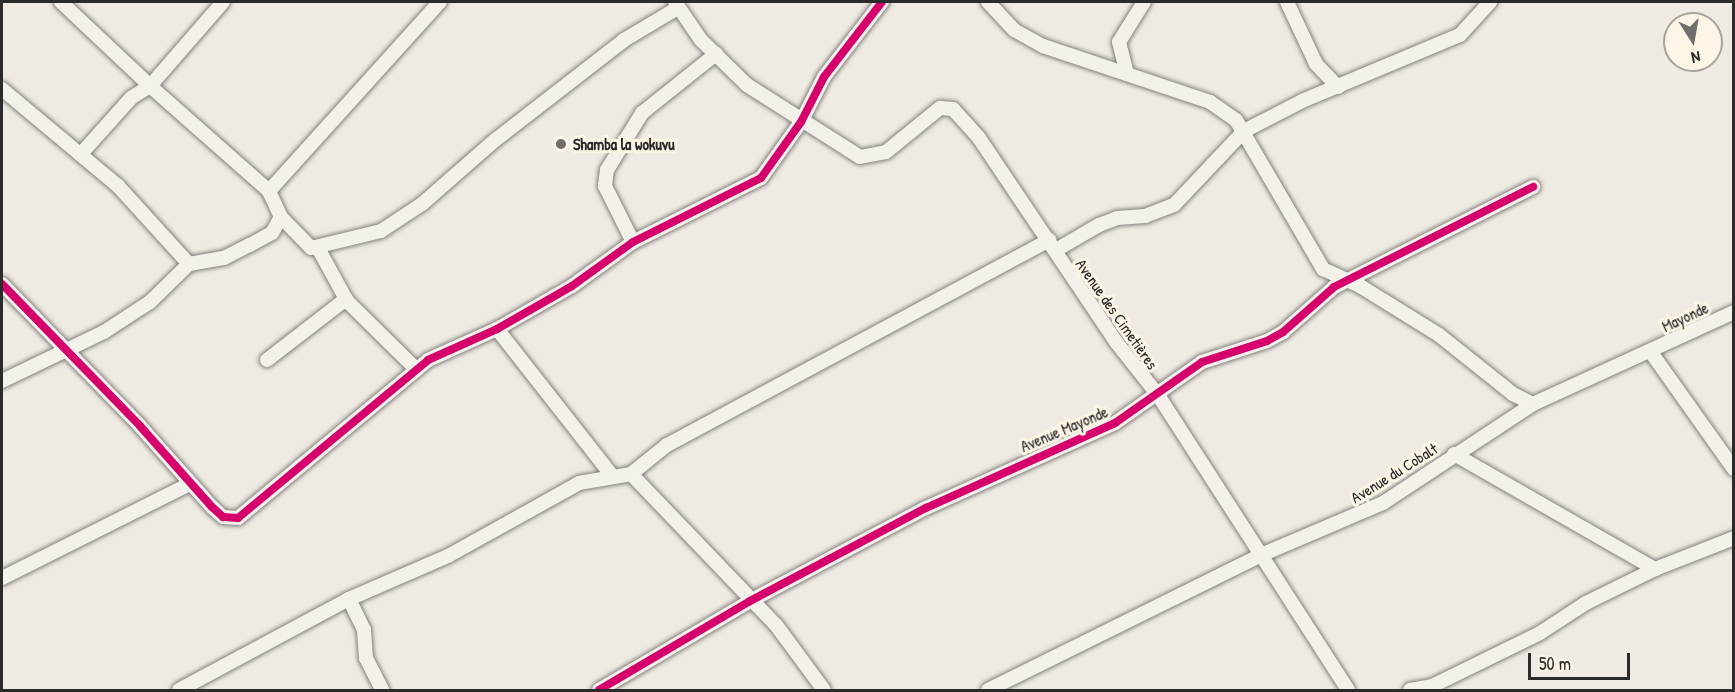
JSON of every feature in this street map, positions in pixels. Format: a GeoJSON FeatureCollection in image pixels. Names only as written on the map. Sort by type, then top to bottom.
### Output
{"type":"FeatureCollection","features":[{"type":"Feature","properties":{"kind":"street"},"geometry":{"type":"LineString","coordinates":[[61,2],[150,86],[269,191],[281,216],[307,247],[318,248],[372,234],[401,219],[581,72],[677,5]]}},
{"type":"Feature","properties":{"kind":"street"},"geometry":{"type":"LineString","coordinates":[[80,155],[131,98],[150,86],[223,2]]}},
{"type":"Feature","properties":{"kind":"street"},"geometry":{"type":"LineString","coordinates":[[269,191],[440,2]]}},
{"type":"Feature","properties":{"kind":"street"},"geometry":{"type":"LineString","coordinates":[[2,284],[63,350],[140,426],[223,517],[238,518],[440,352],[497,329],[572,286],[633,242],[754,183],[801,122],[824,77],[882,2]]}},
{"type":"Feature","properties":{"kind":"street"},"geometry":{"type":"LineString","coordinates":[[988,2],[1014,30],[1029,39],[1210,102],[1236,120],[1323,269],[1347,280],[1439,335],[1513,394],[1533,404]]}},
{"type":"Feature","properties":{"kind":"street"},"geometry":{"type":"LineString","coordinates":[[1127,74],[1119,42],[1144,2]]}},
{"type":"Feature","properties":{"kind":"street"},"geometry":{"type":"LineString","coordinates":[[1287,2],[1316,64],[1338,87]]}},
{"type":"Feature","properties":{"kind":"street"},"geometry":{"type":"LineString","coordinates":[[178,690],[349,599],[448,556],[579,483],[631,474],[667,445],[1053,245],[1117,218],[1145,216],[1174,205],[1209,164],[1244,131],[1338,87],[1460,35],[1490,2]]}},
{"type":"Feature","properties":{"kind":"street","name":"Avenue des Cimetières"},"geometry":{"type":"LineString","coordinates":[[677,5],[716,54],[747,85],[801,122],[860,157],[886,152],[940,108],[950,108],[979,138],[1116,342],[1158,395],[1348,690]]}},
{"type":"Feature","properties":{"kind":"street"},"geometry":{"type":"LineString","coordinates":[[633,242],[605,186],[606,170],[642,113],[716,54]]}},
{"type":"Feature","properties":{"kind":"street"},"geometry":{"type":"LineString","coordinates":[[2,89],[118,186],[189,264]]}},
{"type":"Feature","properties":{"kind":"street","name":"Avenue Mayonde"},"geometry":{"type":"LineString","coordinates":[[599,690],[750,600],[946,498],[1024,461],[1094,434],[1158,395],[1202,362],[1254,346],[1283,332],[1316,301],[1347,280],[1533,187]]}},
{"type":"Feature","properties":{"kind":"street"},"geometry":{"type":"LineString","coordinates":[[2,381],[104,332],[150,302],[189,264],[224,258],[272,233],[281,216]]}},
{"type":"Feature","properties":{"kind":"street"},"geometry":{"type":"LineString","coordinates":[[318,248],[346,298],[417,370]]}},
{"type":"Feature","properties":{"kind":"street"},"geometry":{"type":"LineString","coordinates":[[267,360],[346,298]]}},
{"type":"Feature","properties":{"kind":"street","name":"Mayonde"},"geometry":{"type":"LineString","coordinates":[[1650,351],[1734,312]]}},
{"type":"Feature","properties":{"kind":"street"},"geometry":{"type":"LineString","coordinates":[[497,329],[613,477]]}},
{"type":"Feature","properties":{"kind":"street"},"geometry":{"type":"LineString","coordinates":[[1650,351],[1734,469]]}},
{"type":"Feature","properties":{"kind":"street","name":"Avenue du Cobalt"},"geometry":{"type":"LineString","coordinates":[[988,690],[1260,555],[1383,503],[1533,404],[1650,351]]}},
{"type":"Feature","properties":{"kind":"street"},"geometry":{"type":"LineString","coordinates":[[1454,454],[1655,568]]}},
{"type":"Feature","properties":{"kind":"street"},"geometry":{"type":"LineString","coordinates":[[631,474],[681,522],[750,600],[776,625],[824,690]]}},
{"type":"Feature","properties":{"kind":"street"},"geometry":{"type":"LineString","coordinates":[[2,578],[190,483]]}},
{"type":"Feature","properties":{"kind":"street"},"geometry":{"type":"LineString","coordinates":[[1415,690],[1540,633],[1586,603],[1655,568],[1734,538]]}},
{"type":"Feature","properties":{"kind":"street"},"geometry":{"type":"LineString","coordinates":[[349,599],[364,630],[366,658],[382,690]]}},
{"type":"Feature","properties":{"kind":"cycle path"},"geometry":{"type":"LineString","coordinates":[[2,284],[140,426],[212,507],[223,517],[238,518],[428,360],[497,329],[572,286],[633,242],[761,178],[801,122],[824,77],[882,2]]}},
{"type":"Feature","properties":{"kind":"cycle path"},"geometry":{"type":"LineString","coordinates":[[599,690],[750,601],[926,508],[1115,423],[1202,362],[1267,341],[1283,332],[1334,287],[1533,187]]}},
{"type":"Feature","properties":{"kind":"place","name":"Shamba la wokuvu"},"geometry":{"type":"Point","coordinates":[561,144]}}]}
